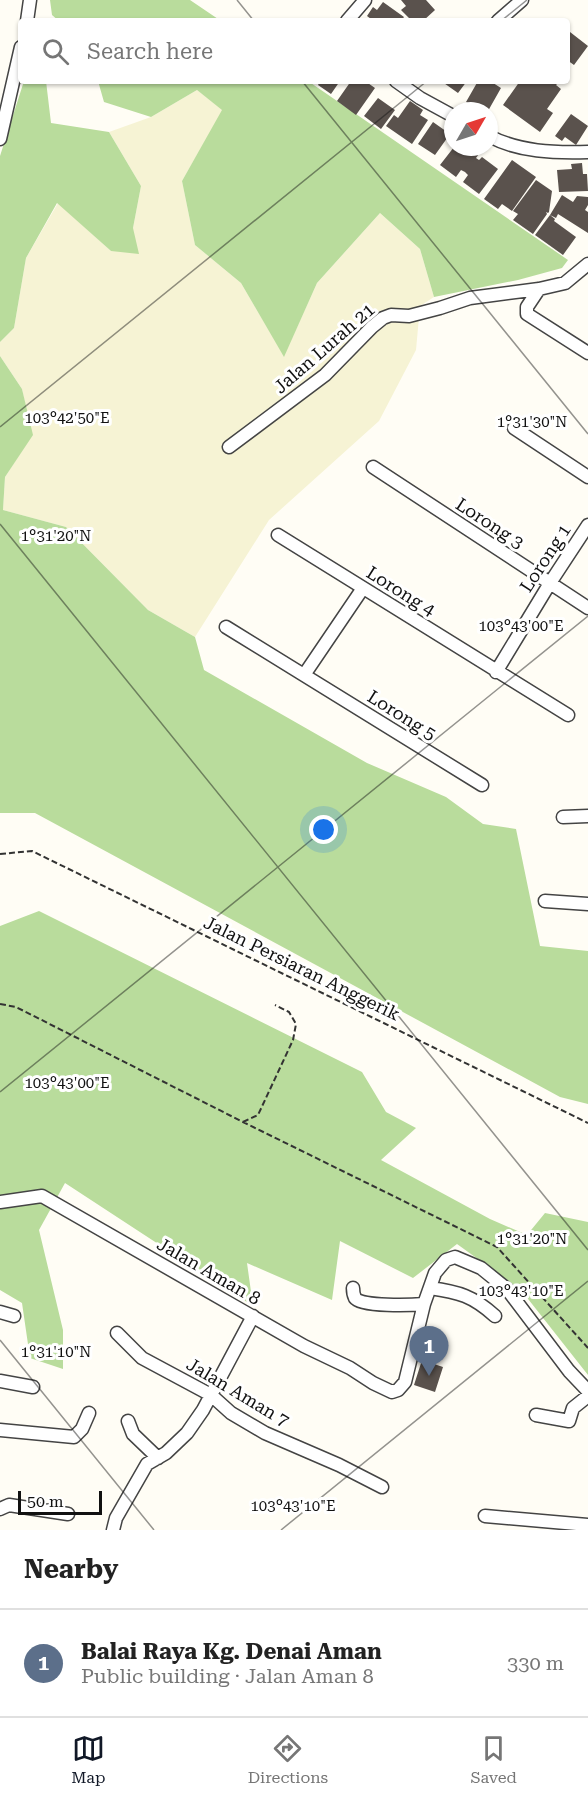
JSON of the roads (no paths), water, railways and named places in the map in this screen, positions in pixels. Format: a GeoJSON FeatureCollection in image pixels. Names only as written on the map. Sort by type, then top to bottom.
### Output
{"type":"FeatureCollection","features":[{"type":"Feature","properties":{"kind":"street"},"geometry":{"type":"LineString","coordinates":[[27,18],[30,0]]}},
{"type":"Feature","properties":{"kind":"street"},"geometry":{"type":"LineString","coordinates":[[350,18],[365,0]]}},
{"type":"Feature","properties":{"kind":"street"},"geometry":{"type":"LineString","coordinates":[[501,18],[522,0]]}},
{"type":"Feature","properties":{"kind":"street"},"geometry":{"type":"LineString","coordinates":[[0,139],[18,59]]}},
{"type":"Feature","properties":{"kind":"street"},"geometry":{"type":"LineString","coordinates":[[400,84],[444,111]]}},
{"type":"Feature","properties":{"kind":"street"},"geometry":{"type":"LineString","coordinates":[[498,141],[542,152],[588,152]]}},
{"type":"Feature","properties":{"kind":"street","name":"Jalan Lurah 21"},"geometry":{"type":"LineString","coordinates":[[229,447],[325,375],[383,318],[391,315],[409,316],[470,298],[565,284],[588,264]]}},
{"type":"Feature","properties":{"kind":"street"},"geometry":{"type":"LineString","coordinates":[[539,289],[526,312],[531,318],[588,353]]}},
{"type":"Feature","properties":{"kind":"street"},"geometry":{"type":"LineString","coordinates":[[514,428],[588,477]]}},
{"type":"Feature","properties":{"kind":"street","name":"Lorong 3"},"geometry":{"type":"LineString","coordinates":[[373,468],[588,608]]}},
{"type":"Feature","properties":{"kind":"street","name":"Lorong 1"},"geometry":{"type":"LineString","coordinates":[[496,672],[588,525]]}},
{"type":"Feature","properties":{"kind":"street","name":"Lorong 4"},"geometry":{"type":"LineString","coordinates":[[278,535],[568,715]]}},
{"type":"Feature","properties":{"kind":"street"},"geometry":{"type":"LineString","coordinates":[[304,675],[363,588]]}},
{"type":"Feature","properties":{"kind":"street","name":"Lorong 5"},"geometry":{"type":"LineString","coordinates":[[226,627],[482,785]]}},
{"type":"Feature","properties":{"kind":"street"},"geometry":{"type":"LineString","coordinates":[[563,817],[588,816]]}},
{"type":"Feature","properties":{"kind":"street"},"geometry":{"type":"LineString","coordinates":[[545,901],[588,904]]}},
{"type":"Feature","properties":{"kind":"street","name":"Jalan Aman 8"},"geometry":{"type":"LineString","coordinates":[[0,1202],[42,1196],[304,1346],[350,1368],[392,1392],[405,1383],[424,1304]]}},
{"type":"Feature","properties":{"kind":"street"},"geometry":{"type":"LineString","coordinates":[[353,1288],[354,1296],[359,1301],[399,1305],[424,1304],[435,1273],[441,1264],[451,1258],[461,1258],[481,1268],[507,1289],[569,1371],[588,1391]]}},
{"type":"Feature","properties":{"kind":"street"},"geometry":{"type":"LineString","coordinates":[[430,1288],[458,1292],[480,1303],[495,1316]]}},
{"type":"Feature","properties":{"kind":"street"},"geometry":{"type":"LineString","coordinates":[[0,1312],[14,1316]]}},
{"type":"Feature","properties":{"kind":"street"},"geometry":{"type":"LineString","coordinates":[[113,1530],[116,1518],[147,1464],[166,1454],[187,1433],[211,1395],[253,1316]]}},
{"type":"Feature","properties":{"kind":"street","name":"Jalan Aman 7"},"geometry":{"type":"LineString","coordinates":[[117,1332],[142,1358],[211,1395],[231,1413],[265,1432],[382,1487]]}},
{"type":"Feature","properties":{"kind":"street"},"geometry":{"type":"LineString","coordinates":[[0,1381],[33,1387]]}},
{"type":"Feature","properties":{"kind":"street"},"geometry":{"type":"LineString","coordinates":[[536,1415],[568,1421],[573,1408],[588,1396]]}},
{"type":"Feature","properties":{"kind":"street"},"geometry":{"type":"LineString","coordinates":[[0,1430],[74,1437],[82,1429],[89,1413]]}},
{"type":"Feature","properties":{"kind":"street"},"geometry":{"type":"LineString","coordinates":[[128,1421],[133,1434],[158,1458]]}},
{"type":"Feature","properties":{"kind":"street"},"geometry":{"type":"LineString","coordinates":[[0,1509],[9,1505],[68,1514]]}},
{"type":"Feature","properties":{"kind":"street"},"geometry":{"type":"LineString","coordinates":[[485,1516],[588,1525]]}},
{"type":"Feature","properties":{"kind":"place","name":"Balai Raya Kg. Denai Aman"},"geometry":{"type":"Point","coordinates":[429,1376]}}]}
